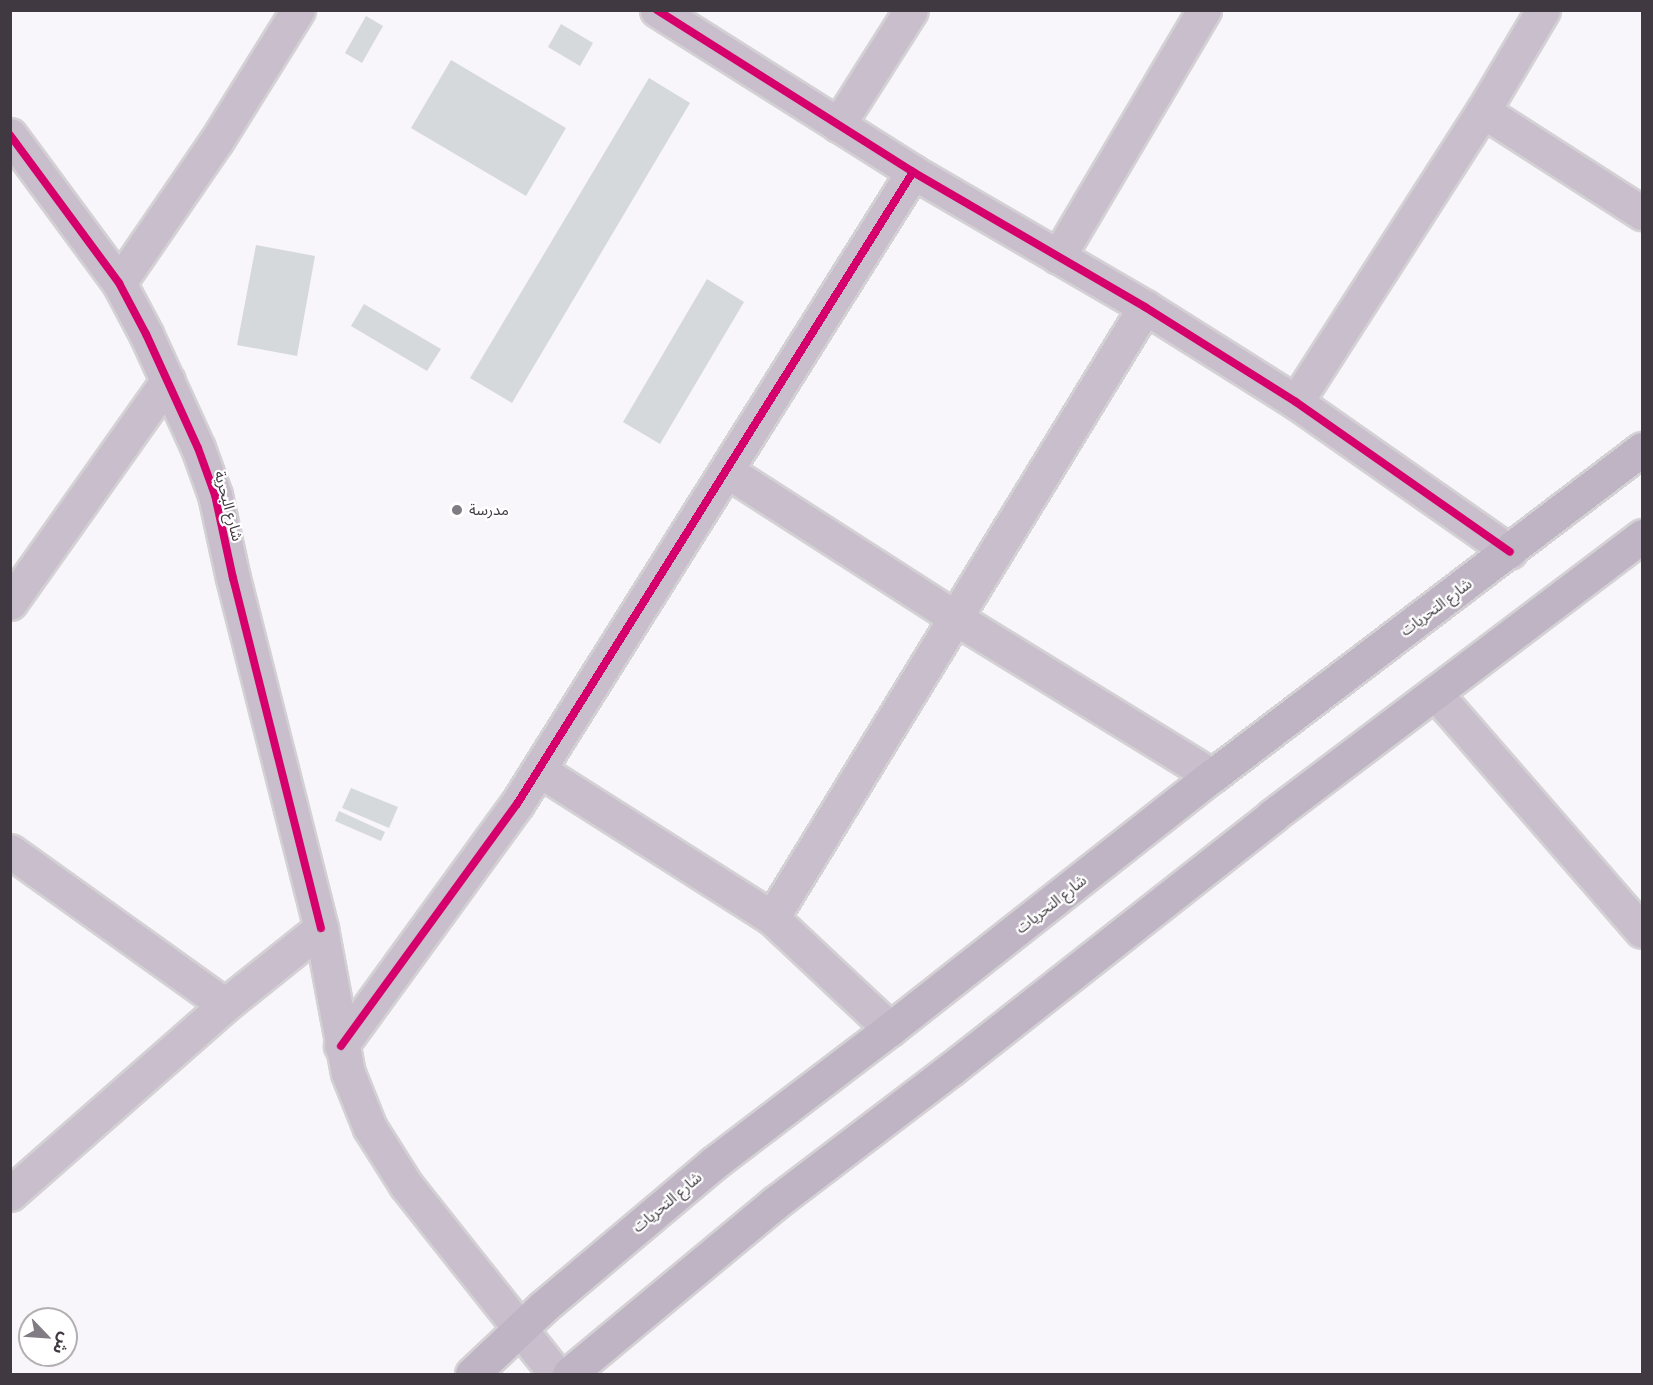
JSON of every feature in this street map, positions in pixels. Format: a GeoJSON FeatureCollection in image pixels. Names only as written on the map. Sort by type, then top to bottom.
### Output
{"type":"FeatureCollection","features":[{"type":"Feature","properties":{"kind":"main road","name":"شارع التحريات"},"geometry":{"type":"LineString","coordinates":[[472,1374],[520,1328],[714,1163],[890,1029],[1212,776],[1510,552],[1642,449]]}},
{"type":"Feature","properties":{"kind":"main road"},"geometry":{"type":"LineString","coordinates":[[569,1374],[775,1203],[951,1069],[1272,816],[1642,536]]}},
{"type":"Feature","properties":{"kind":"street"},"geometry":{"type":"LineString","coordinates":[[119,283],[217,140],[298,10]]}},
{"type":"Feature","properties":{"kind":"street"},"geometry":{"type":"LineString","coordinates":[[657,10],[913,172],[1145,307],[1296,402],[1510,552]]}},
{"type":"Feature","properties":{"kind":"street"},"geometry":{"type":"LineString","coordinates":[[838,125],[910,10]]}},
{"type":"Feature","properties":{"kind":"street"},"geometry":{"type":"LineString","coordinates":[[1058,256],[1204,10]]}},
{"type":"Feature","properties":{"kind":"street"},"geometry":{"type":"LineString","coordinates":[[1296,402],[1483,111],[1543,10]]}},
{"type":"Feature","properties":{"kind":"street"},"geometry":{"type":"LineString","coordinates":[[1483,111],[1642,213]]}},
{"type":"Feature","properties":{"kind":"street","name":"شارع البحرية"},"geometry":{"type":"LineString","coordinates":[[10,135],[119,283],[168,380],[215,495],[233,578],[321,928],[341,1046],[357,1101],[382,1149],[406,1185],[556,1374]]}},
{"type":"Feature","properties":{"kind":"street"},"geometry":{"type":"LineString","coordinates":[[341,1046],[496,834],[539,770],[913,172]]}},
{"type":"Feature","properties":{"kind":"street"},"geometry":{"type":"LineString","coordinates":[[772,918],[1145,307]]}},
{"type":"Feature","properties":{"kind":"street"},"geometry":{"type":"LineString","coordinates":[[10,603],[168,380]]}},
{"type":"Feature","properties":{"kind":"street"},"geometry":{"type":"LineString","coordinates":[[727,471],[954,617],[1212,776]]}},
{"type":"Feature","properties":{"kind":"street"},"geometry":{"type":"LineString","coordinates":[[1435,693],[1642,931]]}},
{"type":"Feature","properties":{"kind":"street"},"geometry":{"type":"LineString","coordinates":[[539,770],[772,918],[890,1029]]}},
{"type":"Feature","properties":{"kind":"street"},"geometry":{"type":"LineString","coordinates":[[10,851],[225,1005]]}},
{"type":"Feature","properties":{"kind":"street"},"geometry":{"type":"LineString","coordinates":[[10,1194],[225,1005],[321,928]]}},
{"type":"Feature","properties":{"kind":"building"},"geometry":{"type":"Polygon","coordinates":[[[366,16],[383,26],[362,63],[345,53],[366,16]]]}},
{"type":"Feature","properties":{"kind":"building"},"geometry":{"type":"Polygon","coordinates":[[[561,24],[593,43],[580,66],[548,47],[561,24]]]}},
{"type":"Feature","properties":{"kind":"building"},"geometry":{"type":"Polygon","coordinates":[[[451,60],[566,128],[526,196],[411,128],[451,60]]]}},
{"type":"Feature","properties":{"kind":"building"},"geometry":{"type":"Polygon","coordinates":[[[649,78],[690,103],[512,403],[470,378],[649,78]]]}},
{"type":"Feature","properties":{"kind":"building"},"geometry":{"type":"Polygon","coordinates":[[[256,245],[315,256],[297,356],[237,345],[256,245]]]}},
{"type":"Feature","properties":{"kind":"building"},"geometry":{"type":"Polygon","coordinates":[[[707,279],[744,302],[660,444],[623,422],[707,279]]]}},
{"type":"Feature","properties":{"kind":"building"},"geometry":{"type":"Polygon","coordinates":[[[364,304],[441,349],[427,371],[351,326],[364,304]]]}},
{"type":"Feature","properties":{"kind":"building"},"geometry":{"type":"Polygon","coordinates":[[[351,788],[398,807],[389,828],[342,808],[351,788]]]}},
{"type":"Feature","properties":{"kind":"building"},"geometry":{"type":"Polygon","coordinates":[[[339,811],[385,832],[381,841],[335,821],[339,811]]]}},
{"type":"Feature","properties":{"kind":"cycle path"},"geometry":{"type":"LineString","coordinates":[[657,10],[913,172],[1145,307],[1296,402],[1510,552]]}},
{"type":"Feature","properties":{"kind":"cycle path"},"geometry":{"type":"LineString","coordinates":[[10,135],[119,283],[146,334],[198,448],[215,495],[233,578],[321,928]]}},
{"type":"Feature","properties":{"kind":"cycle path"},"geometry":{"type":"LineString","coordinates":[[341,1046],[517,804],[913,172]]}},
{"type":"Feature","properties":{"kind":"place","name":"مدرسة"},"geometry":{"type":"Point","coordinates":[457,510]}}]}
